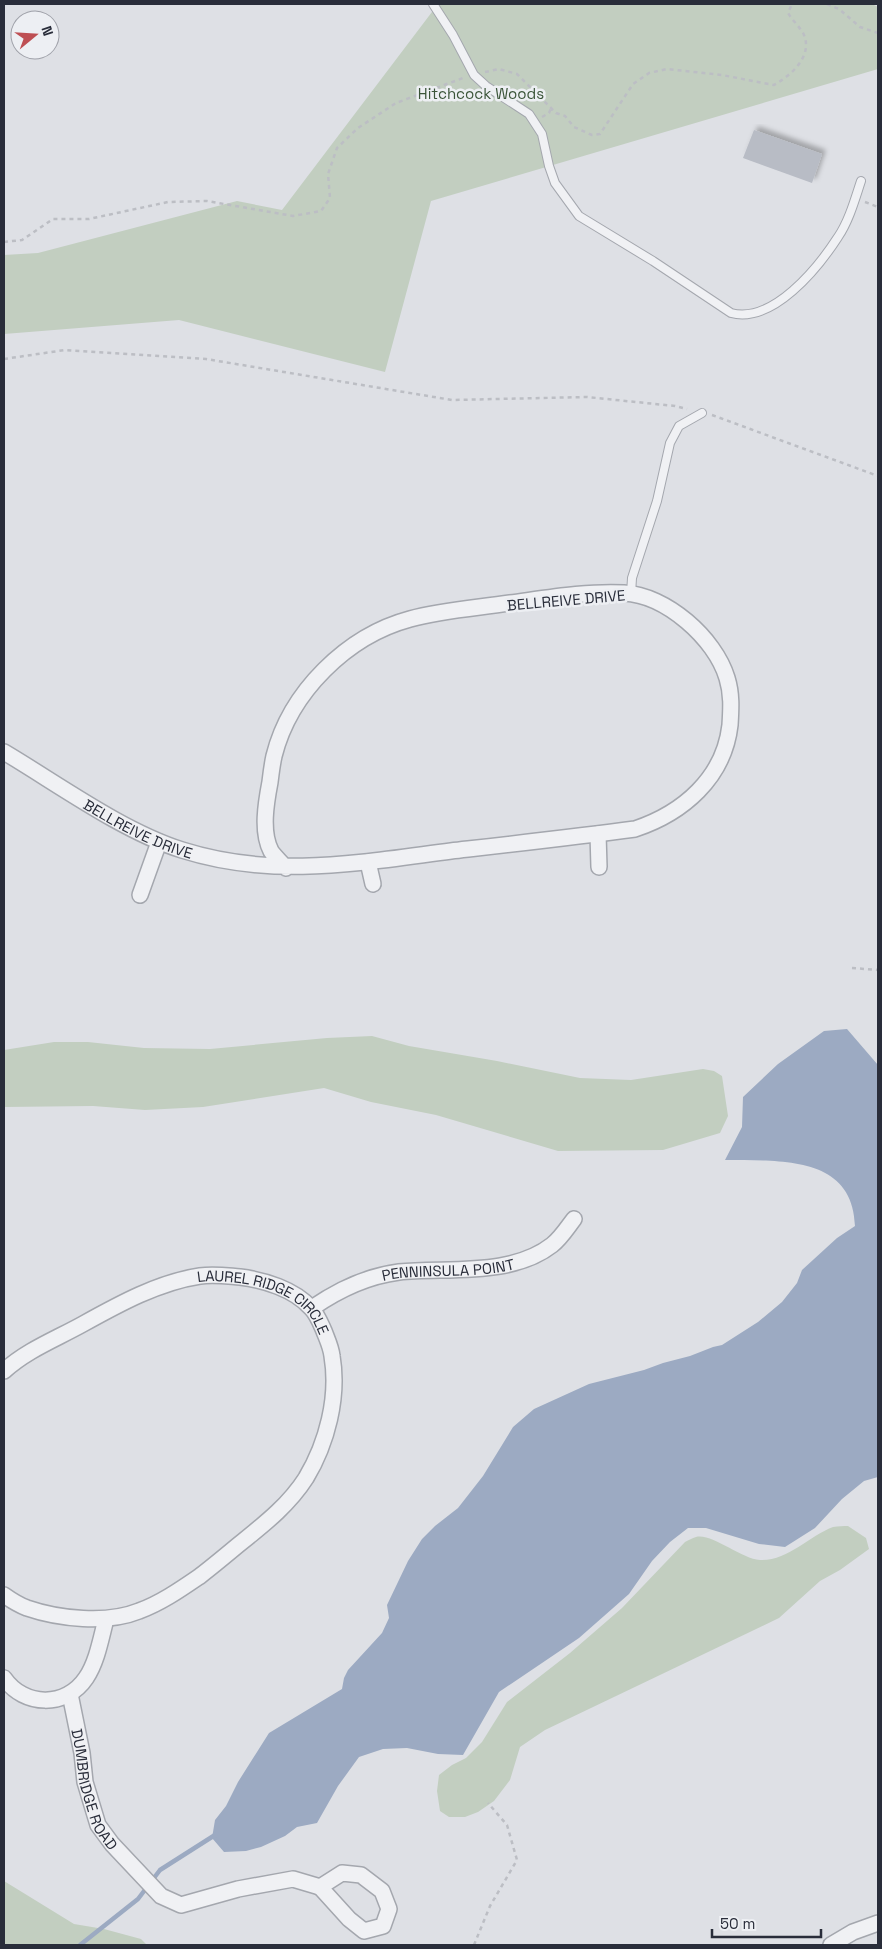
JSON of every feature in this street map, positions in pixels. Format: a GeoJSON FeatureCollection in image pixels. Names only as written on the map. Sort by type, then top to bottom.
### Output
{"type":"FeatureCollection","features":[{"type":"Feature","properties":{"kind":"street","name":"BELLREIVE DRIVE"},"geometry":{"type":"LineString","coordinates":[[4,752],[127,826],[159,842],[205,857],[258,866],[286,868],[314,867],[368,862],[635,829],[680,808],[705,785],[718,765],[728,738],[732,706],[731,692],[725,671],[716,652],[702,636],[668,607],[656,600],[631,594],[577,596],[429,614],[390,625],[372,634],[338,656],[310,687],[297,704],[287,722],[274,756],[266,804],[267,840],[272,853],[286,868]]}},
{"type":"Feature","properties":{"kind":"street"},"geometry":{"type":"LineString","coordinates":[[598,834],[599,866]]}},
{"type":"Feature","properties":{"kind":"street"},"geometry":{"type":"LineString","coordinates":[[140,895],[159,842]]}},
{"type":"Feature","properties":{"kind":"street"},"geometry":{"type":"LineString","coordinates":[[368,862],[372,884]]}},
{"type":"Feature","properties":{"kind":"street","name":"PENNINSULA POINT"},"geometry":{"type":"LineString","coordinates":[[312,1308],[348,1287],[380,1276],[400,1272],[484,1268],[531,1257],[553,1245],[574,1219]]}},
{"type":"Feature","properties":{"kind":"street","name":"LAUREL RIDGE CIRCLE"},"geometry":{"type":"LineString","coordinates":[[4,1371],[38,1348],[133,1298],[168,1283],[202,1276],[219,1275],[252,1278],[267,1282],[303,1300],[312,1308],[318,1318],[332,1355],[333,1393],[331,1412],[322,1446],[305,1479],[282,1508],[266,1523],[189,1583],[160,1602],[138,1612],[106,1619],[58,1616],[5,1600]]}},
{"type":"Feature","properties":{"kind":"street"},"geometry":{"type":"LineString","coordinates":[[4,1678],[14,1690],[33,1700],[53,1700],[70,1694],[81,1685],[91,1669],[106,1619]]}},
{"type":"Feature","properties":{"kind":"street","name":"DUMBRIDGE ROAD"},"geometry":{"type":"LineString","coordinates":[[70,1694],[82,1753],[85,1782],[98,1824],[112,1844],[161,1896],[181,1905],[238,1889],[293,1879],[320,1887]]}},
{"type":"Feature","properties":{"kind":"street"},"geometry":{"type":"LineString","coordinates":[[342,1873],[361,1875],[382,1891],[389,1909],[383,1926],[364,1931],[348,1919],[320,1887],[342,1873]]}},
{"type":"Feature","properties":{"kind":"street"},"geometry":{"type":"LineString","coordinates":[[831,1945],[853,1932],[878,1923]]}},
{"type":"Feature","properties":{"kind":"lane"},"geometry":{"type":"LineString","coordinates":[[433,4],[453,35],[474,75],[486,86],[529,114],[542,134],[555,183],[579,216],[646,256],[732,313],[741,315],[753,314],[773,306],[812,272],[839,236],[856,199],[861,181]]}},
{"type":"Feature","properties":{"kind":"lane"},"geometry":{"type":"LineString","coordinates":[[631,594],[632,578],[654,508],[670,443],[678,426],[702,412]]}},
{"type":"Feature","properties":{"kind":"path"},"geometry":{"type":"LineString","coordinates":[[4,242],[22,240],[53,219],[89,219],[168,202],[207,201],[293,216],[322,211],[330,198],[328,174],[337,148],[358,128],[396,103],[449,82],[499,69],[517,74],[556,113],[565,116],[574,127],[592,135],[600,134],[632,84],[649,72],[667,69],[722,75],[774,85],[787,78],[799,65],[805,49],[804,36],[788,13],[792,4]]}},
{"type":"Feature","properties":{"kind":"path"},"geometry":{"type":"LineString","coordinates":[[827,4],[839,9],[860,27],[878,33]]}},
{"type":"Feature","properties":{"kind":"path"},"geometry":{"type":"LineString","coordinates":[[4,359],[65,350],[206,359],[452,400],[587,397],[675,406],[702,412],[745,426],[878,476]]}},
{"type":"Feature","properties":{"kind":"path"},"geometry":{"type":"LineString","coordinates":[[852,968],[878,970]]}},
{"type":"Feature","properties":{"kind":"path"},"geometry":{"type":"LineString","coordinates":[[474,1945],[490,1906],[517,1860],[506,1825],[488,1803]]}},
{"type":"Feature","properties":{"kind":"green space","name":"Hitchcock Woods"},"geometry":{"type":"Polygon","coordinates":[[[438,4],[872,4],[878,7],[878,69],[431,201],[385,372],[179,320],[4,334],[4,255],[38,253],[237,201],[282,210],[438,4]]]}},
{"type":"Feature","properties":{"kind":"green space"},"geometry":{"type":"Polygon","coordinates":[[[372,1036],[409,1046],[580,1078],[631,1080],[703,1069],[714,1071],[722,1076],[728,1116],[720,1133],[663,1150],[558,1151],[436,1115],[371,1102],[324,1088],[203,1107],[145,1110],[93,1106],[4,1107],[4,1050],[54,1042],[88,1042],[144,1048],[210,1049],[327,1038],[372,1036]]]}},
{"type":"Feature","properties":{"kind":"green space"},"geometry":{"type":"Polygon","coordinates":[[[848,1526],[866,1538],[869,1549],[840,1570],[820,1581],[779,1618],[545,1730],[520,1747],[510,1780],[494,1801],[478,1812],[465,1817],[449,1817],[440,1811],[437,1791],[439,1775],[452,1765],[466,1758],[482,1742],[507,1702],[570,1653],[622,1608],[685,1542],[695,1537],[703,1537],[718,1542],[752,1559],[760,1560],[780,1557],[833,1527],[848,1526]]]}},
{"type":"Feature","properties":{"kind":"green space"},"geometry":{"type":"Polygon","coordinates":[[[4,1881],[74,1924],[104,1929],[141,1939],[147,1945],[4,1945],[4,1881]]]}},
{"type":"Feature","properties":{"kind":"water"},"geometry":{"type":"Polygon","coordinates":[[[847,1029],[878,1065],[878,1477],[864,1481],[842,1499],[815,1528],[785,1547],[759,1544],[706,1528],[688,1528],[670,1542],[652,1561],[629,1594],[579,1638],[499,1692],[463,1755],[438,1754],[407,1748],[383,1749],[359,1757],[338,1786],[317,1823],[297,1827],[285,1836],[261,1847],[246,1851],[224,1852],[212,1838],[215,1820],[226,1806],[238,1782],[269,1733],[342,1689],[348,1670],[382,1633],[389,1618],[387,1605],[408,1561],[422,1539],[458,1508],[483,1476],[513,1427],[534,1409],[589,1384],[644,1370],[722,1345],[758,1322],[782,1302],[797,1283],[802,1270],[837,1238],[855,1226],[851,1203],[841,1185],[827,1174],[809,1166],[788,1162],[725,1160],[742,1127],[743,1097],[778,1064],[824,1031],[847,1029]]]}},
{"type":"Feature","properties":{"kind":"building"},"geometry":{"type":"Polygon","coordinates":[[[754,130],[822,154],[812,183],[743,158],[754,130]]]}},
{"type":"Feature","properties":{"kind":"waterway"},"geometry":{"type":"LineString","coordinates":[[80,1945],[138,1899],[160,1870],[215,1835]]}}]}
